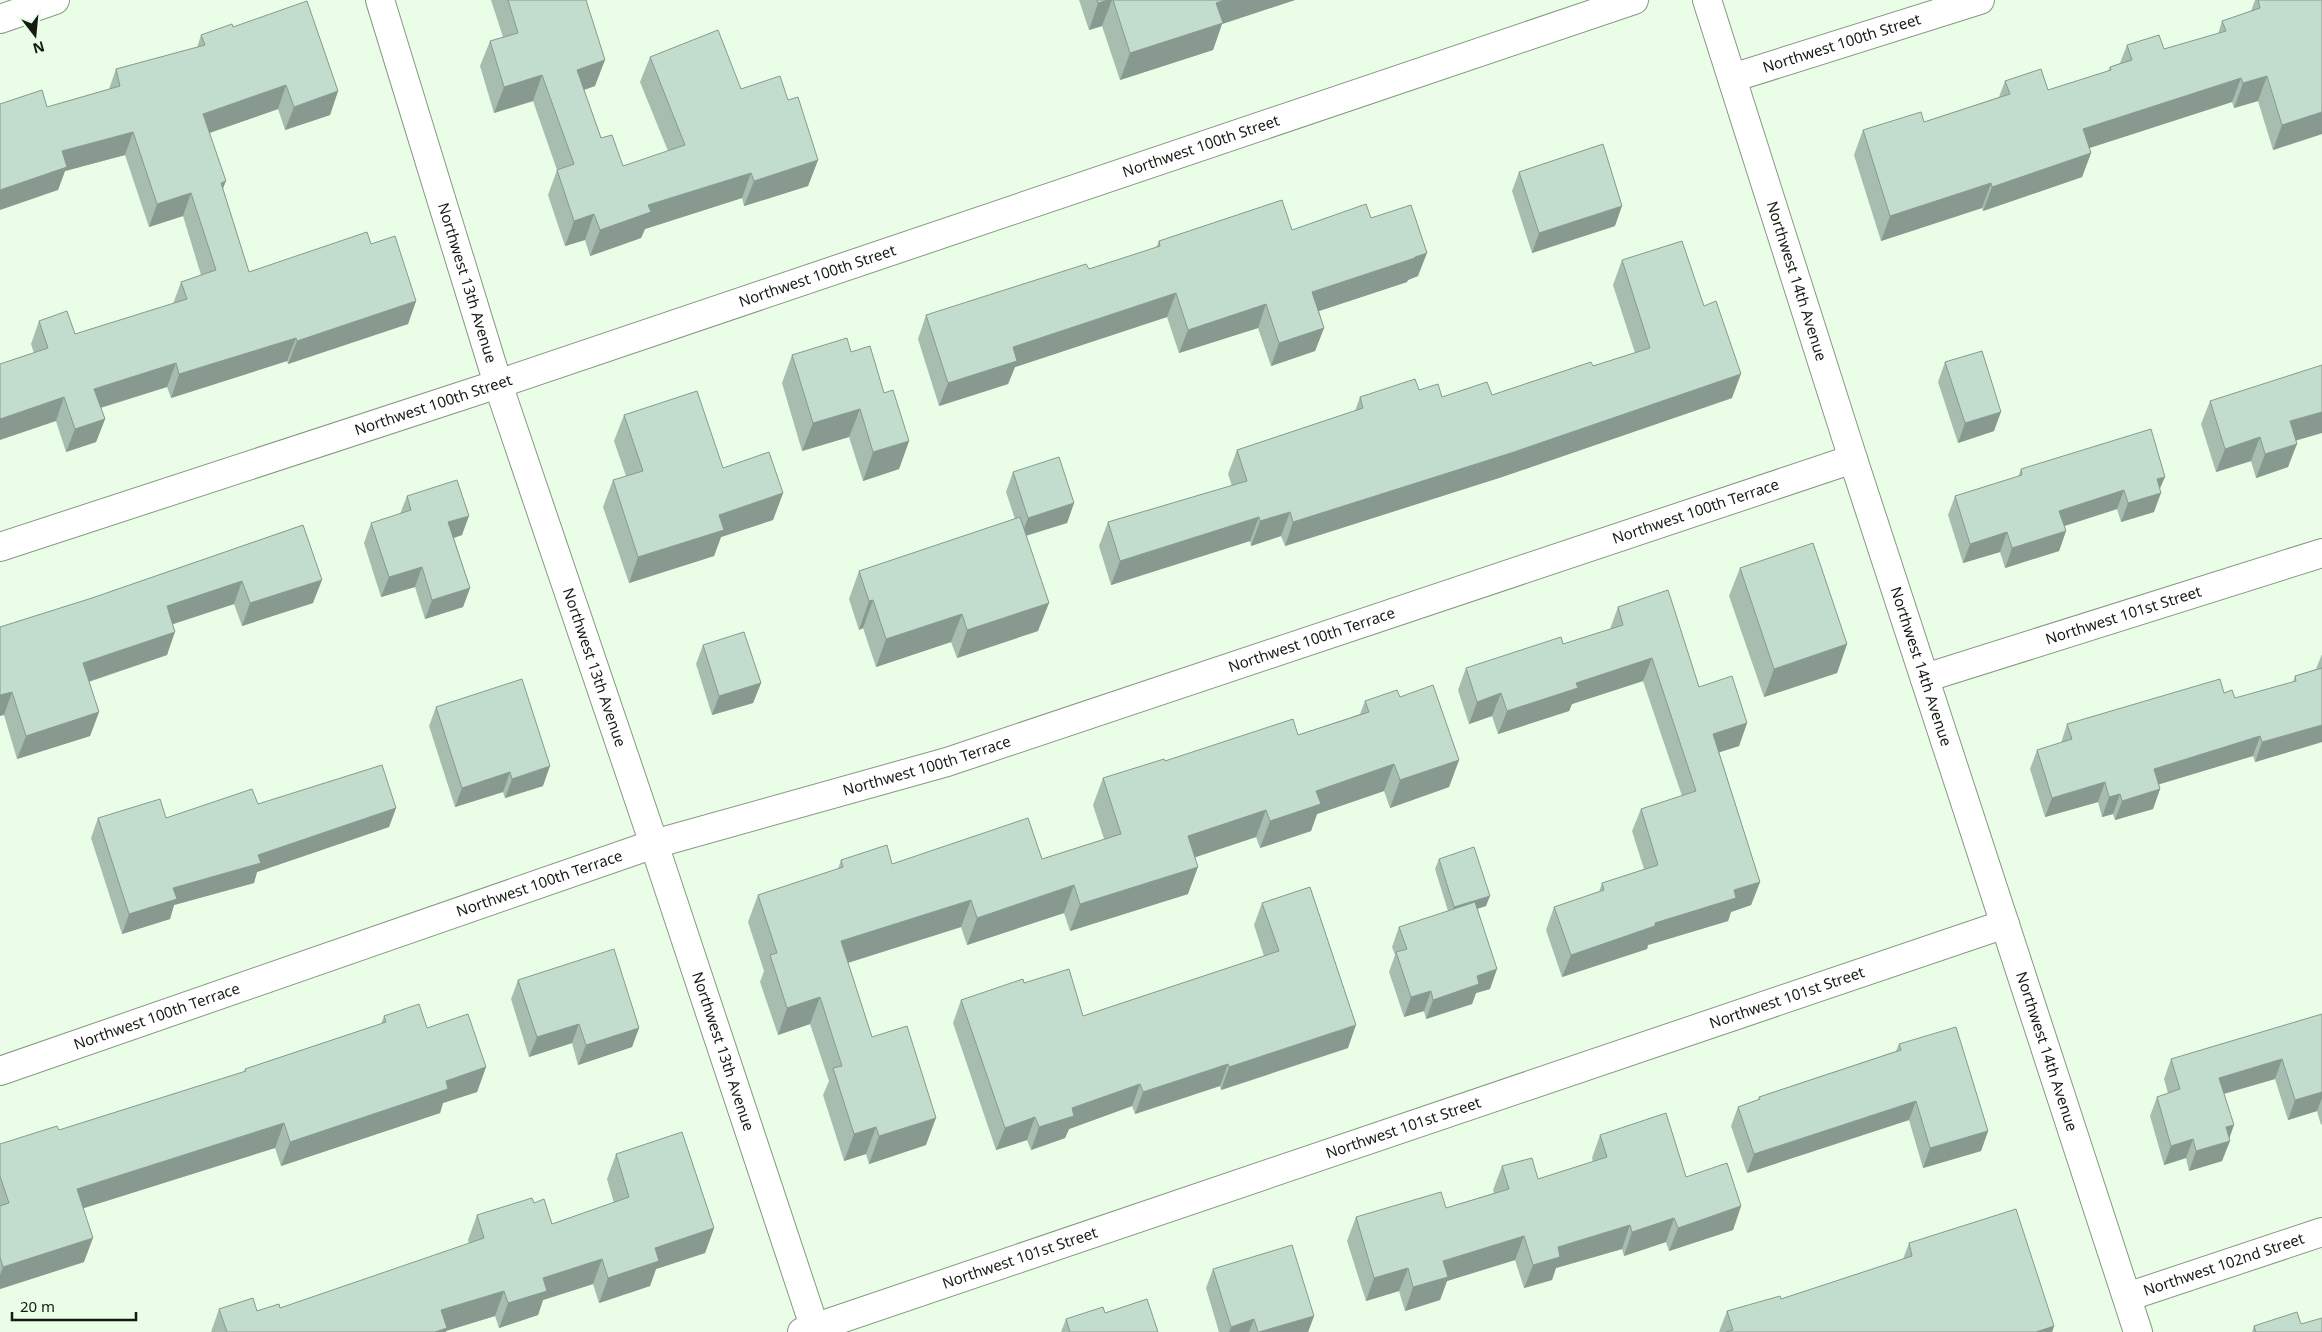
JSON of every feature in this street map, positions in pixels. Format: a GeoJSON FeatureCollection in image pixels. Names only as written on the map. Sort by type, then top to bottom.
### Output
{"type":"FeatureCollection","features":[{"type":"Feature","properties":{"kind":"street"},"geometry":{"type":"LineString","coordinates":[[0,18],[55,0]]}},
{"type":"Feature","properties":{"kind":"street","name":"Northwest 13th Avenue"},"geometry":{"type":"LineString","coordinates":[[380,0],[498,384],[654,844],[810,1331]]}},
{"type":"Feature","properties":{"kind":"street","name":"Northwest 100th Street"},"geometry":{"type":"LineString","coordinates":[[0,547],[498,384],[1634,0]]}},
{"type":"Feature","properties":{"kind":"street","name":"Northwest 14th Avenue"},"geometry":{"type":"LineString","coordinates":[[1707,0],[1853,459],[2138,1332]]}},
{"type":"Feature","properties":{"kind":"street","name":"Northwest 100th Street"},"geometry":{"type":"LineString","coordinates":[[1732,78],[1980,0]]}},
{"type":"Feature","properties":{"kind":"street","name":"Northwest 100th Terrace"},"geometry":{"type":"LineString","coordinates":[[0,1071],[654,844],[947,762],[1853,459]]}},
{"type":"Feature","properties":{"kind":"street","name":"Northwest 101st Street"},"geometry":{"type":"LineString","coordinates":[[1925,678],[2322,553]]}},
{"type":"Feature","properties":{"kind":"street","name":"Northwest 101st Street"},"geometry":{"type":"LineString","coordinates":[[810,1331],[2005,924]]}},
{"type":"Feature","properties":{"kind":"street","name":"Northwest 102nd Street"},"geometry":{"type":"LineString","coordinates":[[2127,1297],[2322,1232]]}},
{"type":"Feature","properties":{"kind":"building"},"geometry":{"type":"Polygon","coordinates":[[[508,0],[586,0],[605,60],[577,70],[601,138],[612,135],[623,166],[685,145],[650,57],[718,30],[741,89],[780,76],[788,100],[798,97],[818,160],[754,181],[751,173],[648,205],[651,212],[600,230],[594,214],[574,221],[557,170],[574,164],[542,75],[504,87],[490,41],[518,33],[508,0]]]}},
{"type":"Feature","properties":{"kind":"building"},"geometry":{"type":"Polygon","coordinates":[[[1097,0],[1108,0],[1098,3],[1097,0]]]}},
{"type":"Feature","properties":{"kind":"building"},"geometry":{"type":"Polygon","coordinates":[[[1113,0],[1224,0],[1216,3],[1223,23],[1130,53],[1113,0]]]}},
{"type":"Feature","properties":{"kind":"building"},"geometry":{"type":"Polygon","coordinates":[[[2258,0],[2322,0],[2322,112],[2282,125],[2267,76],[2243,83],[2241,78],[2083,129],[2091,153],[1992,187],[1991,183],[1890,216],[1863,130],[1921,112],[1924,122],[2010,94],[2005,81],[2041,69],[2048,90],[2111,70],[2110,67],[2132,60],[2127,45],[2159,35],[2164,49],[2226,31],[2222,21],[2260,8],[2258,0]]]}},
{"type":"Feature","properties":{"kind":"building"},"geometry":{"type":"Polygon","coordinates":[[[307,1],[338,91],[294,107],[286,85],[203,114],[226,181],[221,183],[249,272],[367,232],[371,244],[395,236],[416,301],[297,341],[296,338],[179,374],[176,363],[94,389],[105,419],[75,429],[64,397],[0,419],[0,364],[48,348],[39,321],[67,311],[75,334],[187,299],[181,282],[216,270],[191,193],[157,204],[133,132],[62,151],[67,167],[0,190],[0,104],[42,90],[47,107],[120,86],[116,69],[205,45],[201,35],[232,24],[233,27],[307,1]]]}},
{"type":"Feature","properties":{"kind":"building"},"geometry":{"type":"Polygon","coordinates":[[[1603,144],[1622,206],[1539,233],[1519,172],[1603,144]]]}},
{"type":"Feature","properties":{"kind":"building"},"geometry":{"type":"Polygon","coordinates":[[[1282,200],[1292,230],[1366,204],[1371,218],[1411,205],[1427,253],[1312,292],[1324,328],[1279,343],[1266,304],[1188,330],[1176,293],[1013,347],[1017,361],[948,383],[926,315],[1086,264],[1089,269],[1160,246],[1159,241],[1282,200]]]}},
{"type":"Feature","properties":{"kind":"building"},"geometry":{"type":"Polygon","coordinates":[[[1682,241],[1704,306],[1716,301],[1741,374],[1511,453],[1293,522],[1290,512],[1260,521],[1259,517],[1120,561],[1108,522],[1247,481],[1237,450],[1363,408],[1360,397],[1415,379],[1419,390],[1438,384],[1442,397],[1487,382],[1492,395],[1591,362],[1593,366],[1650,348],[1622,260],[1682,241]]]}},
{"type":"Feature","properties":{"kind":"building"},"geometry":{"type":"Polygon","coordinates":[[[847,338],[851,352],[870,346],[884,393],[893,390],[909,441],[873,452],[860,409],[813,423],[792,355],[847,338]]]}},
{"type":"Feature","properties":{"kind":"building"},"geometry":{"type":"Polygon","coordinates":[[[1982,351],[2001,412],[1965,423],[1945,362],[1982,351]]]}},
{"type":"Feature","properties":{"kind":"building"},"geometry":{"type":"Polygon","coordinates":[[[2322,365],[2322,412],[2290,421],[2297,444],[2265,454],[2260,437],[2225,449],[2210,401],[2322,365]]]}},
{"type":"Feature","properties":{"kind":"building"},"geometry":{"type":"Polygon","coordinates":[[[697,391],[723,468],[769,452],[783,493],[719,515],[724,530],[638,557],[613,480],[643,471],[624,415],[697,391]]]}},
{"type":"Feature","properties":{"kind":"building"},"geometry":{"type":"Polygon","coordinates":[[[2151,429],[2165,477],[2157,479],[2161,493],[2128,503],[2124,490],[2059,511],[2066,531],[2012,548],[2007,532],[1970,544],[1955,496],[2022,475],[2021,469],[2151,429]]]}},
{"type":"Feature","properties":{"kind":"building"},"geometry":{"type":"Polygon","coordinates":[[[1059,457],[1074,503],[1028,518],[1013,472],[1059,457]]]}},
{"type":"Feature","properties":{"kind":"building"},"geometry":{"type":"Polygon","coordinates":[[[457,480],[469,516],[448,522],[470,588],[432,600],[422,567],[389,577],[371,523],[411,510],[407,496],[457,480]]]}},
{"type":"Feature","properties":{"kind":"building"},"geometry":{"type":"Polygon","coordinates":[[[1020,517],[1049,603],[967,630],[962,614],[886,639],[873,600],[869,601],[859,571],[1020,517]]]}},
{"type":"Feature","properties":{"kind":"building"},"geometry":{"type":"Polygon","coordinates":[[[303,525],[322,580],[250,603],[242,581],[167,606],[175,632],[83,663],[99,712],[26,736],[12,692],[0,695],[0,627],[92,598],[303,525]]]}},
{"type":"Feature","properties":{"kind":"building"},"geometry":{"type":"Polygon","coordinates":[[[1813,543],[1847,644],[1774,669],[1740,568],[1813,543]]]}},
{"type":"Feature","properties":{"kind":"building"},"geometry":{"type":"Polygon","coordinates":[[[1668,590],[1699,687],[1732,676],[1747,723],[1713,734],[1760,882],[1734,890],[1736,898],[1655,923],[1655,926],[1571,955],[1554,907],[1604,890],[1602,883],[1658,865],[1641,809],[1696,791],[1652,658],[1576,683],[1578,688],[1507,711],[1501,693],[1477,702],[1466,668],[1561,637],[1563,644],[1623,625],[1618,607],[1668,590]]]}},
{"type":"Feature","properties":{"kind":"building"},"geometry":{"type":"Polygon","coordinates":[[[744,632],[761,683],[719,696],[703,645],[744,632]]]}},
{"type":"Feature","properties":{"kind":"building"},"geometry":{"type":"Polygon","coordinates":[[[2322,668],[2322,725],[2262,742],[2260,736],[2154,769],[2160,789],[2122,801],[2120,794],[2109,797],[2105,782],[2052,798],[2037,750],[2072,739],[2067,724],[2220,679],[2224,693],[2232,690],[2235,698],[2296,681],[2295,676],[2322,668]]]}},
{"type":"Feature","properties":{"kind":"building"},"geometry":{"type":"Polygon","coordinates":[[[522,679],[550,766],[512,779],[510,772],[462,788],[436,707],[522,679]]]}},
{"type":"Feature","properties":{"kind":"building"},"geometry":{"type":"Polygon","coordinates":[[[1433,685],[1459,760],[1400,780],[1394,764],[1316,791],[1321,804],[1270,821],[1266,810],[1188,836],[1198,867],[1080,904],[1074,885],[977,918],[971,900],[841,941],[872,1037],[907,1026],[936,1118],[879,1136],[876,1127],[854,1134],[833,1068],[842,1066],[820,997],[787,1008],[770,955],[777,953],[758,895],[843,867],[841,860],[887,845],[892,864],[1028,818],[1042,859],[1121,834],[1103,778],[1164,759],[1165,761],[1293,719],[1298,735],[1369,712],[1365,701],[1397,690],[1400,697],[1433,685]]]}},
{"type":"Feature","properties":{"kind":"building"},"geometry":{"type":"Polygon","coordinates":[[[382,765],[396,808],[258,855],[261,863],[173,888],[177,899],[129,914],[98,818],[160,799],[166,818],[252,789],[258,804],[382,765]]]}},
{"type":"Feature","properties":{"kind":"building"},"geometry":{"type":"Polygon","coordinates":[[[1474,847],[1490,896],[1454,907],[1439,859],[1474,847]]]}},
{"type":"Feature","properties":{"kind":"building"},"geometry":{"type":"Polygon","coordinates":[[[1310,887],[1356,1025],[1229,1067],[1228,1064],[1143,1092],[1140,1084],[1072,1108],[1074,1116],[1039,1127],[1035,1117],[1005,1128],[961,1000],[1023,979],[1024,983],[1069,969],[1083,1016],[1279,951],[1262,903],[1310,887]]]}},
{"type":"Feature","properties":{"kind":"building"},"geometry":{"type":"Polygon","coordinates":[[[1475,902],[1497,969],[1477,976],[1479,984],[1433,1000],[1431,991],[1411,997],[1396,952],[1407,949],[1399,927],[1475,902]]]}},
{"type":"Feature","properties":{"kind":"building"},"geometry":{"type":"Polygon","coordinates":[[[614,949],[639,1028],[586,1045],[579,1024],[537,1037],[518,980],[614,949]]]}},
{"type":"Feature","properties":{"kind":"building"},"geometry":{"type":"Polygon","coordinates":[[[419,1004],[427,1028],[468,1014],[486,1067],[446,1081],[448,1089],[290,1142],[284,1123],[77,1189],[93,1238],[3,1267],[0,1257],[0,1206],[9,1203],[0,1176],[0,1144],[57,1126],[59,1130],[246,1071],[245,1069],[386,1022],[384,1016],[419,1004]]]}},
{"type":"Feature","properties":{"kind":"building"},"geometry":{"type":"Polygon","coordinates":[[[2322,1014],[2322,1092],[2295,1100],[2282,1059],[2219,1078],[2234,1125],[2226,1127],[2230,1141],[2196,1151],[2193,1139],[2171,1146],[2157,1097],[2180,1089],[2171,1059],[2322,1014]]]}},
{"type":"Feature","properties":{"kind":"building"},"geometry":{"type":"Polygon","coordinates":[[[1956,1027],[1988,1131],[1930,1148],[1916,1101],[1754,1154],[1738,1107],[1760,1099],[1759,1097],[1901,1050],[1899,1044],[1956,1027]]]}},
{"type":"Feature","properties":{"kind":"building"},"geometry":{"type":"Polygon","coordinates":[[[1666,1113],[1686,1177],[1727,1163],[1741,1206],[1678,1228],[1674,1218],[1632,1232],[1630,1225],[1558,1247],[1560,1257],[1533,1265],[1524,1236],[1443,1261],[1448,1277],[1413,1287],[1408,1268],[1374,1278],[1356,1217],[1441,1192],[1446,1208],[1509,1189],[1502,1166],[1532,1158],[1538,1179],[1607,1157],[1600,1135],[1666,1113]]]}},
{"type":"Feature","properties":{"kind":"building"},"geometry":{"type":"Polygon","coordinates":[[[682,1132],[714,1228],[655,1248],[659,1261],[608,1278],[602,1259],[543,1278],[547,1291],[508,1303],[504,1291],[441,1310],[447,1328],[435,1332],[227,1332],[219,1309],[253,1298],[257,1311],[279,1304],[280,1308],[484,1238],[477,1215],[532,1198],[534,1203],[544,1199],[552,1224],[629,1197],[616,1154],[682,1132]]]}},
{"type":"Feature","properties":{"kind":"building"},"geometry":{"type":"Polygon","coordinates":[[[2016,1209],[2054,1326],[2036,1332],[1726,1332],[1733,1330],[1727,1311],[1780,1296],[1781,1299],[1912,1256],[1909,1243],[2016,1209]]]}},
{"type":"Feature","properties":{"kind":"building"},"geometry":{"type":"Polygon","coordinates":[[[1292,1245],[1314,1316],[1259,1332],[1254,1319],[1231,1327],[1213,1269],[1292,1245]]]}},
{"type":"Feature","properties":{"kind":"building"},"geometry":{"type":"Polygon","coordinates":[[[1147,1299],[1158,1332],[1070,1332],[1066,1319],[1103,1307],[1105,1313],[1147,1299]]]}},
{"type":"Feature","properties":{"kind":"building"},"geometry":{"type":"Polygon","coordinates":[[[2297,1312],[2301,1324],[2322,1318],[2322,1332],[2256,1332],[2254,1326],[2297,1312]]]}}]}
